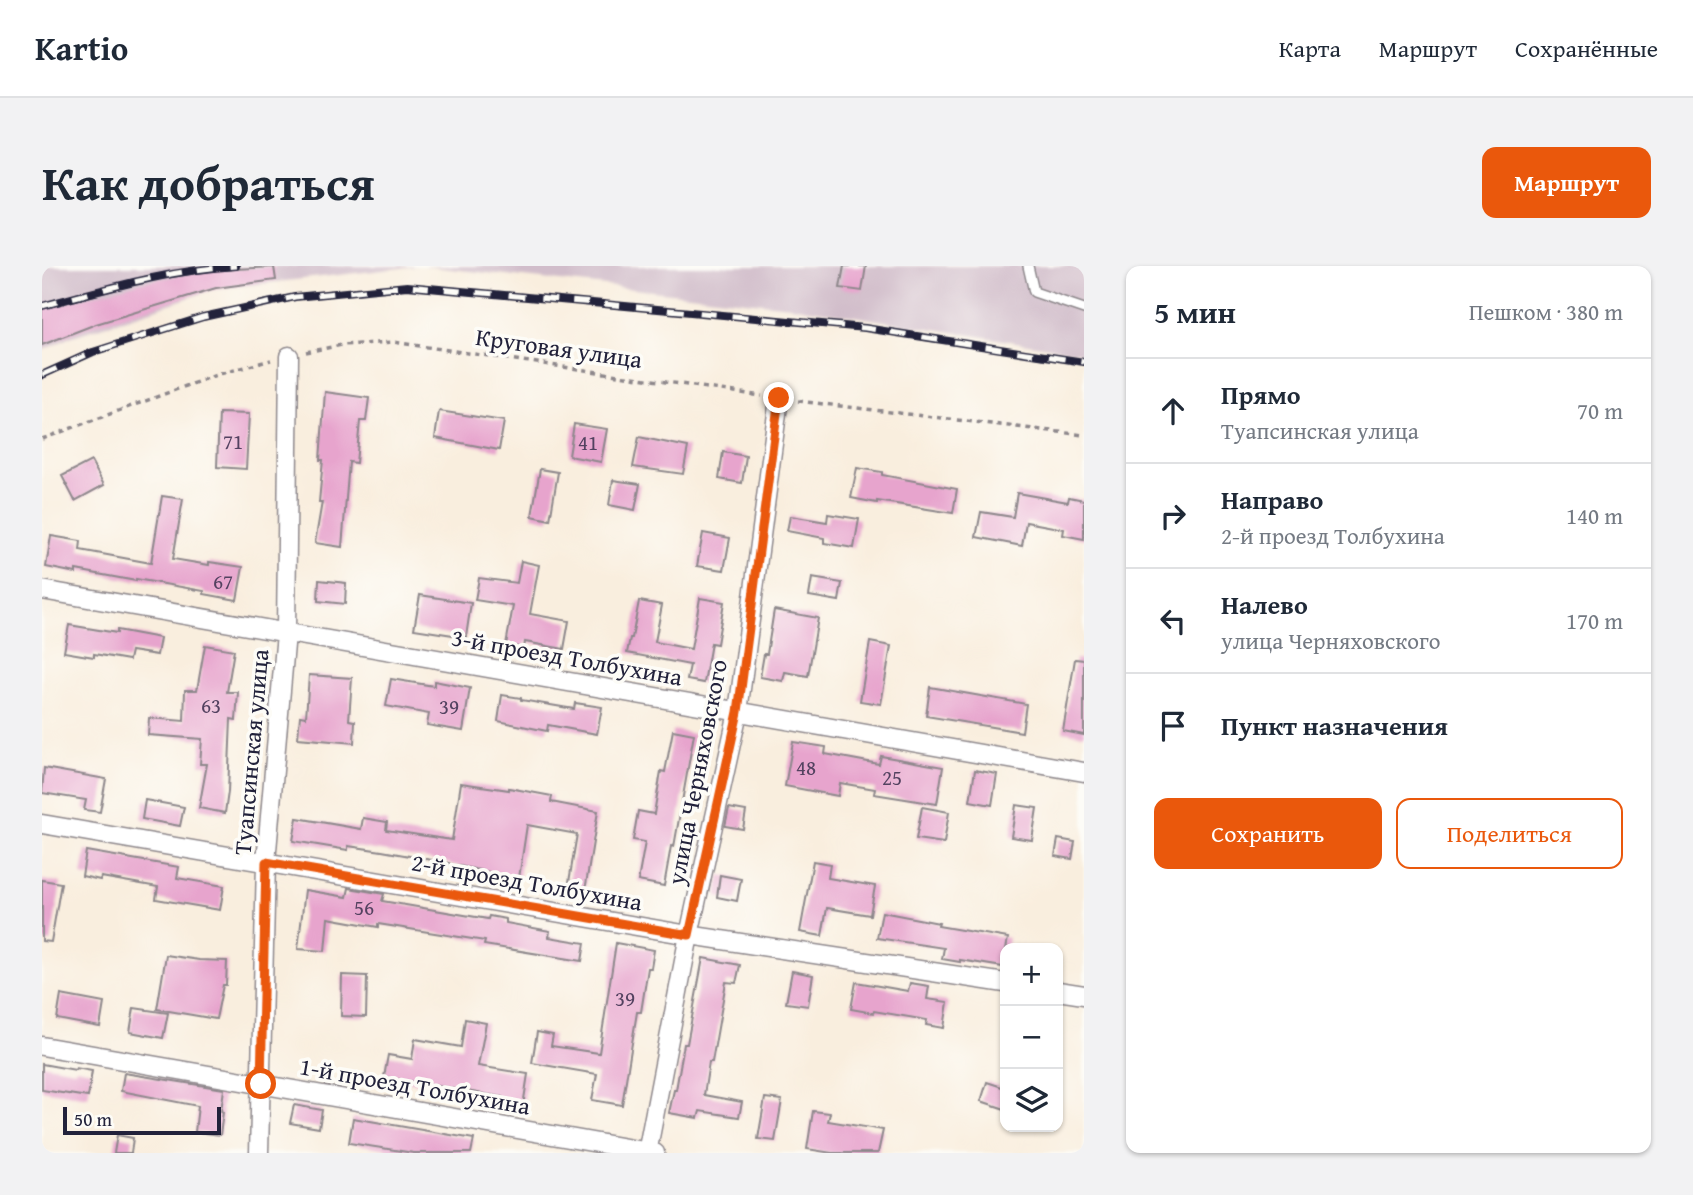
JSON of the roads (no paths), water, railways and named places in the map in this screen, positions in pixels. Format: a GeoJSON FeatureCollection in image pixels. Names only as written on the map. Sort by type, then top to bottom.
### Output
{"type":"FeatureCollection","features":[{"type":"Feature","properties":{"kind":"street","name":"Туапсинская улица"},"geometry":{"type":"LineString","coordinates":[[260,1153],[266,862],[286,633],[289,356]]}},
{"type":"Feature","properties":{"kind":"street","name":"улица Черняховского"},"geometry":{"type":"LineString","coordinates":[[650,1153],[689,935],[738,712],[779,398]]}},
{"type":"Feature","properties":{"kind":"street","name":"3-й проезд Толбухина"},"geometry":{"type":"LineString","coordinates":[[42,590],[1084,772]]}},
{"type":"Feature","properties":{"kind":"street","name":"2-й проезд Толбухина"},"geometry":{"type":"LineString","coordinates":[[42,824],[689,935],[1000,982]]}},
{"type":"Feature","properties":{"kind":"street"},"geometry":{"type":"LineString","coordinates":[[1063,992],[1084,995]]}},
{"type":"Feature","properties":{"kind":"street","name":"1-й проезд Толбухина"},"geometry":{"type":"LineString","coordinates":[[42,1046],[650,1153]]}},
{"type":"Feature","properties":{"kind":"lane"},"geometry":{"type":"LineString","coordinates":[[1028,266],[1034,292],[1084,309]]}},
{"type":"Feature","properties":{"kind":"railway"},"geometry":{"type":"LineString","coordinates":[[42,306],[162,276],[236,266]]}},
{"type":"Feature","properties":{"kind":"railway"},"geometry":{"type":"LineString","coordinates":[[42,375],[93,352],[203,317],[295,297],[407,286],[865,328],[1084,362]]}}]}
